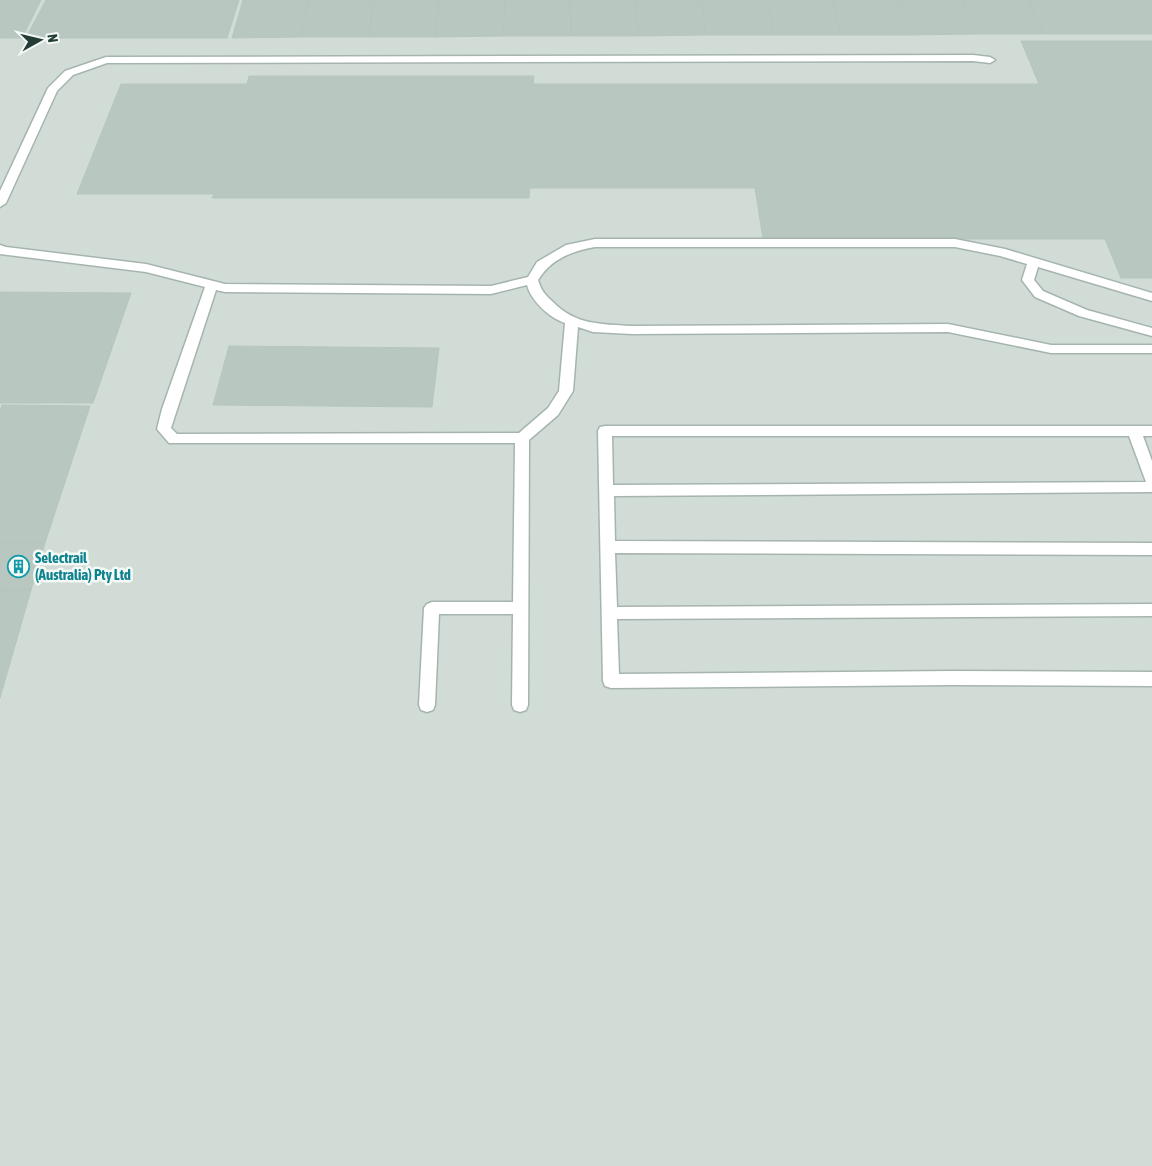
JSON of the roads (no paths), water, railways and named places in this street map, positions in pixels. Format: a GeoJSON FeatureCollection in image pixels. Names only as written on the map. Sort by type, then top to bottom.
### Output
{"type":"FeatureCollection","features":[{"type":"Feature","properties":{"kind":"lane"},"geometry":{"type":"LineString","coordinates":[[0,203],[52,90],[69,73],[106,60],[973,58],[990,60]]}},
{"type":"Feature","properties":{"kind":"lane"},"geometry":{"type":"LineString","coordinates":[[1152,297],[1001,252],[955,243],[595,243],[570,248],[541,265],[532,280],[534,292],[559,316],[593,328],[632,330],[948,328],[1050,349],[1152,349]]}},
{"type":"Feature","properties":{"kind":"lane"},"geometry":{"type":"LineString","coordinates":[[0,249],[2,251],[146,268],[225,288],[491,290],[532,280]]}},
{"type":"Feature","properties":{"kind":"lane"},"geometry":{"type":"LineString","coordinates":[[1033,262],[1028,280],[1040,294],[1083,313],[1152,332]]}},
{"type":"Feature","properties":{"kind":"lane"},"geometry":{"type":"LineString","coordinates":[[212,285],[168,410],[164,429],[174,439],[522,438],[534,430],[561,401],[566,391],[572,320]]}},
{"type":"Feature","properties":{"kind":"lane"},"geometry":{"type":"LineString","coordinates":[[1152,431],[605,431],[611,681],[952,678],[1152,679]]}},
{"type":"Feature","properties":{"kind":"lane"},"geometry":{"type":"LineString","coordinates":[[1134,431],[1152,480]]}},
{"type":"Feature","properties":{"kind":"lane"},"geometry":{"type":"LineString","coordinates":[[520,705],[522,438]]}},
{"type":"Feature","properties":{"kind":"lane"},"geometry":{"type":"LineString","coordinates":[[606,490],[1152,487]]}},
{"type":"Feature","properties":{"kind":"lane"},"geometry":{"type":"LineString","coordinates":[[608,547],[1152,549]]}},
{"type":"Feature","properties":{"kind":"lane"},"geometry":{"type":"LineString","coordinates":[[427,705],[432,608],[520,608]]}},
{"type":"Feature","properties":{"kind":"lane"},"geometry":{"type":"LineString","coordinates":[[609,612],[1152,610]]}},
{"type":"Feature","properties":{"kind":"place","name":"Selectrail (Australia) Pty Ltd"},"geometry":{"type":"Point","coordinates":[19,567]}}]}
